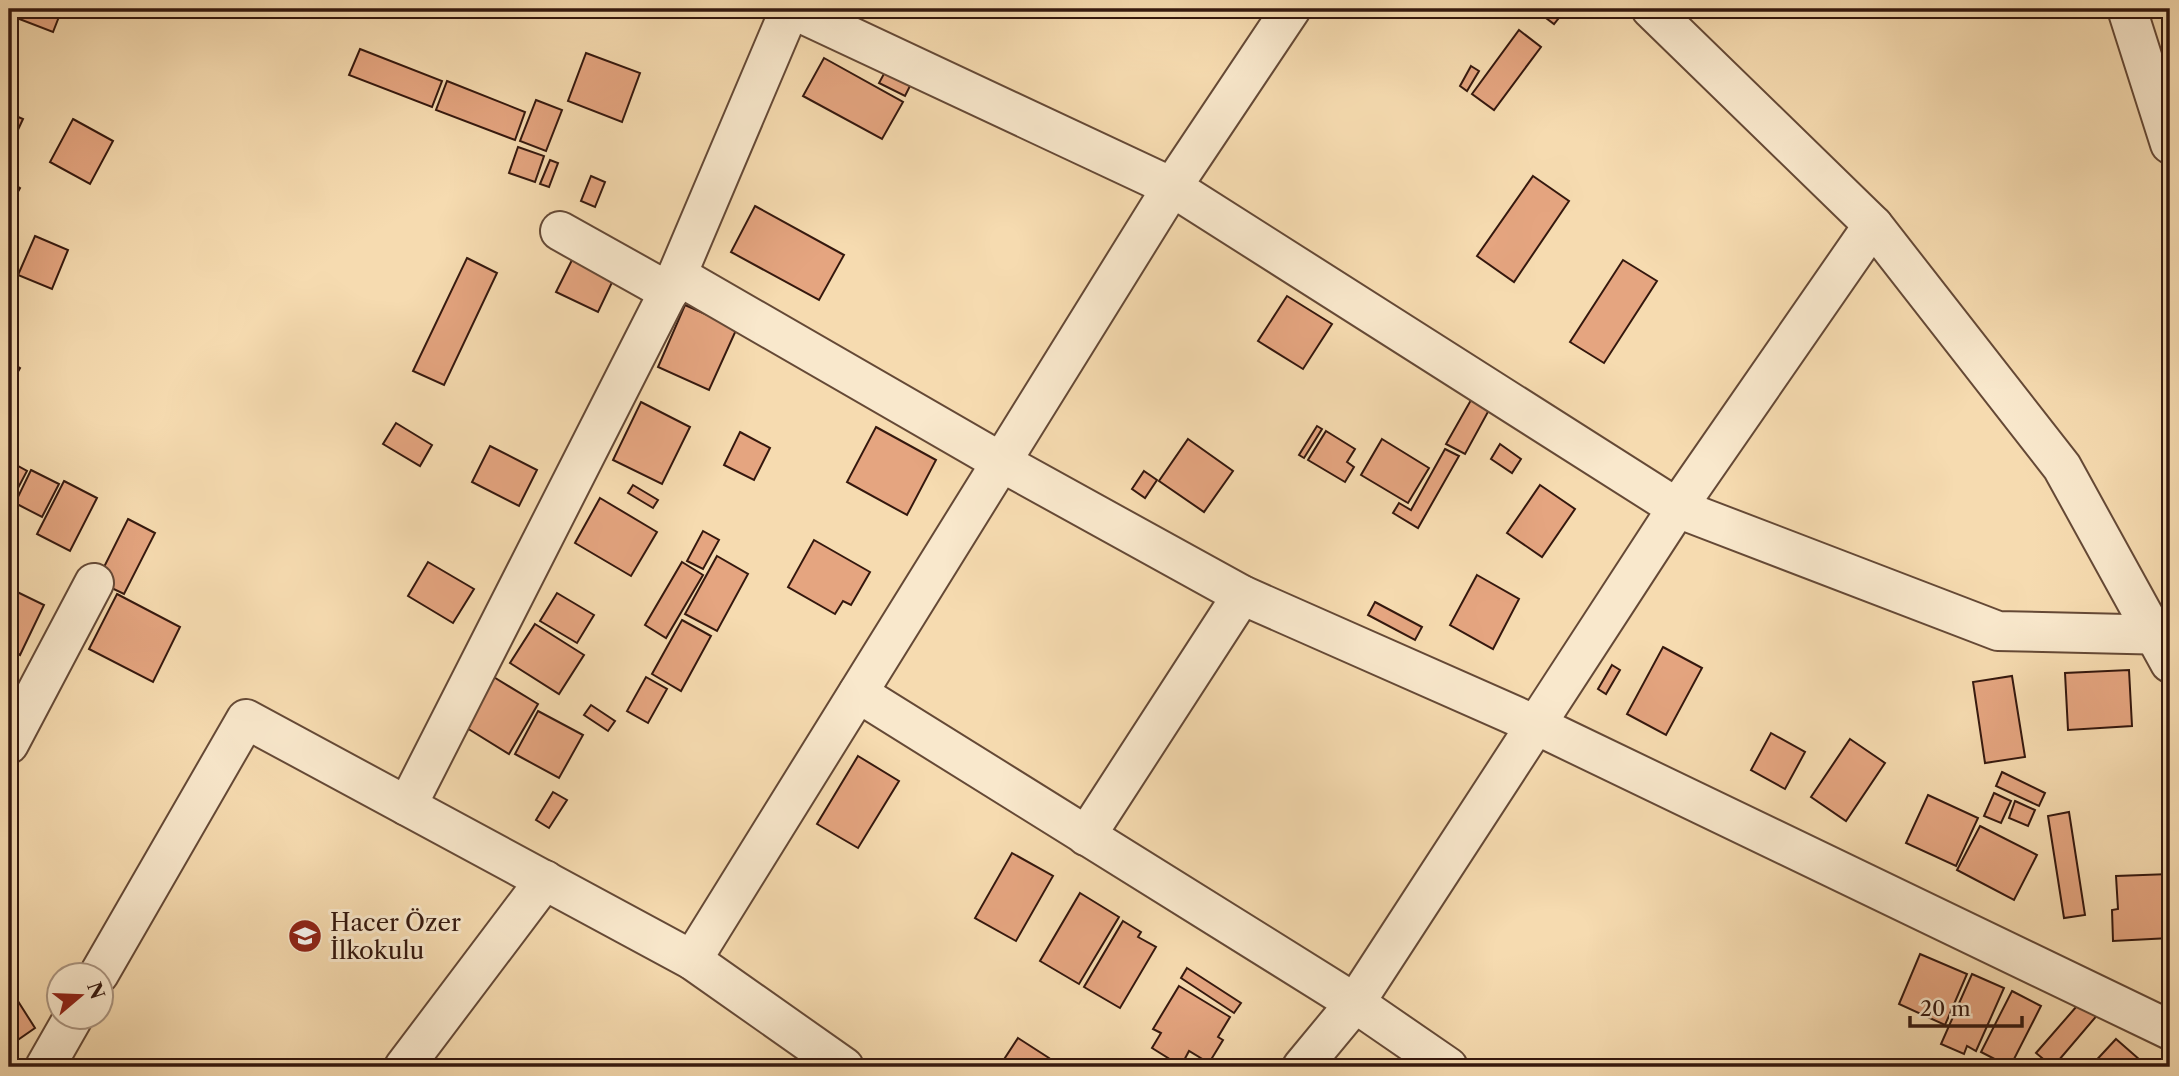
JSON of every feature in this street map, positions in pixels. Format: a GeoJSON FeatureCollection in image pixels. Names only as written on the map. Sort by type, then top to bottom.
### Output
{"type":"FeatureCollection","features":[{"type":"Feature","properties":{"kind":"street"},"geometry":{"type":"LineString","coordinates":[[407,806],[673,284],[791,9],[1172,187],[1677,508],[1998,631],[2165,644]]}},
{"type":"Feature","properties":{"kind":"street"},"geometry":{"type":"LineString","coordinates":[[692,960],[1172,187],[1291,9]]}},
{"type":"Feature","properties":{"kind":"street"},"geometry":{"type":"LineString","coordinates":[[1651,9],[1873,225],[2062,467],[2165,644]]}},
{"type":"Feature","properties":{"kind":"street"},"geometry":{"type":"LineString","coordinates":[[2127,9],[2170,144]]}},
{"type":"Feature","properties":{"kind":"street"},"geometry":{"type":"LineString","coordinates":[[1302,1067],[1355,1003],[1677,508],[1873,225]]}},
{"type":"Feature","properties":{"kind":"street"},"geometry":{"type":"LineString","coordinates":[[560,231],[673,284],[1242,596],[1536,725],[2170,1030]]}},
{"type":"Feature","properties":{"kind":"street"},"geometry":{"type":"LineString","coordinates":[[9,744],[94,583]]}},
{"type":"Feature","properties":{"kind":"street"},"geometry":{"type":"LineString","coordinates":[[1086,836],[1242,596]]}},
{"type":"Feature","properties":{"kind":"street"},"geometry":{"type":"LineString","coordinates":[[858,693],[1355,1003],[1448,1067]]}},
{"type":"Feature","properties":{"kind":"street"},"geometry":{"type":"LineString","coordinates":[[108,960],[246,719],[692,960],[842,1067]]}},
{"type":"Feature","properties":{"kind":"street"},"geometry":{"type":"LineString","coordinates":[[404,1067],[545,880]]}},
{"type":"Feature","properties":{"kind":"street"},"geometry":{"type":"LineString","coordinates":[[45,1067],[66,1030]]}},
{"type":"Feature","properties":{"kind":"building"},"geometry":{"type":"Polygon","coordinates":[[[9,9],[62,9],[53,32],[9,15],[9,9]]]}},
{"type":"Feature","properties":{"kind":"building"},"geometry":{"type":"Polygon","coordinates":[[[1534,9],[1566,9],[1554,24],[1534,9]]]}},
{"type":"Feature","properties":{"kind":"building"},"geometry":{"type":"Polygon","coordinates":[[[1519,30],[1541,47],[1494,110],[1472,94],[1519,30]]]}},
{"type":"Feature","properties":{"kind":"building"},"geometry":{"type":"Polygon","coordinates":[[[360,49],[442,81],[432,107],[349,75],[360,49]]]}},
{"type":"Feature","properties":{"kind":"building"},"geometry":{"type":"Polygon","coordinates":[[[586,53],[640,73],[622,122],[568,101],[586,53]]]}},
{"type":"Feature","properties":{"kind":"building"},"geometry":{"type":"Polygon","coordinates":[[[824,58],[903,102],[882,139],[803,96],[824,58]]]}},
{"type":"Feature","properties":{"kind":"building"},"geometry":{"type":"Polygon","coordinates":[[[1471,66],[1479,71],[1467,91],[1460,86],[1471,66]]]}},
{"type":"Feature","properties":{"kind":"building"},"geometry":{"type":"Polygon","coordinates":[[[886,70],[912,82],[905,96],[879,83],[886,70]]]}},
{"type":"Feature","properties":{"kind":"building"},"geometry":{"type":"Polygon","coordinates":[[[447,81],[525,112],[515,140],[436,110],[447,81]]]}},
{"type":"Feature","properties":{"kind":"building"},"geometry":{"type":"Polygon","coordinates":[[[536,100],[562,110],[546,151],[520,141],[536,100]]]}},
{"type":"Feature","properties":{"kind":"building"},"geometry":{"type":"Polygon","coordinates":[[[9,113],[23,119],[9,149],[9,113]]]}},
{"type":"Feature","properties":{"kind":"building"},"geometry":{"type":"Polygon","coordinates":[[[73,119],[113,141],[90,184],[50,162],[73,119]]]}},
{"type":"Feature","properties":{"kind":"building"},"geometry":{"type":"Polygon","coordinates":[[[518,147],[544,156],[535,182],[509,173],[518,147]]]}},
{"type":"Feature","properties":{"kind":"building"},"geometry":{"type":"Polygon","coordinates":[[[550,160],[558,163],[549,187],[540,184],[550,160]]]}},
{"type":"Feature","properties":{"kind":"building"},"geometry":{"type":"Polygon","coordinates":[[[591,176],[605,182],[595,207],[581,201],[591,176]]]}},
{"type":"Feature","properties":{"kind":"building"},"geometry":{"type":"Polygon","coordinates":[[[1533,176],[1569,201],[1514,282],[1477,256],[1533,176]]]}},
{"type":"Feature","properties":{"kind":"building"},"geometry":{"type":"Polygon","coordinates":[[[9,181],[20,188],[9,208],[9,181]]]}},
{"type":"Feature","properties":{"kind":"building"},"geometry":{"type":"Polygon","coordinates":[[[755,206],[844,255],[819,300],[731,252],[755,206]]]}},
{"type":"Feature","properties":{"kind":"building"},"geometry":{"type":"Polygon","coordinates":[[[35,236],[68,250],[52,289],[18,275],[35,236]]]}},
{"type":"Feature","properties":{"kind":"building"},"geometry":{"type":"Polygon","coordinates":[[[575,254],[616,274],[598,312],[556,292],[575,254]]]}},
{"type":"Feature","properties":{"kind":"building"},"geometry":{"type":"Polygon","coordinates":[[[467,258],[497,273],[444,385],[413,371],[467,258]]]}},
{"type":"Feature","properties":{"kind":"building"},"geometry":{"type":"Polygon","coordinates":[[[1623,260],[1657,281],[1604,363],[1570,342],[1623,260]]]}},
{"type":"Feature","properties":{"kind":"building"},"geometry":{"type":"Polygon","coordinates":[[[1287,296],[1332,324],[1303,369],[1258,341],[1287,296]]]}},
{"type":"Feature","properties":{"kind":"building"},"geometry":{"type":"Polygon","coordinates":[[[685,305],[737,328],[709,390],[658,367],[685,305]]]}},
{"type":"Feature","properties":{"kind":"building"},"geometry":{"type":"Polygon","coordinates":[[[9,361],[20,368],[11,384],[9,382],[9,361]]]}},
{"type":"Feature","properties":{"kind":"building"},"geometry":{"type":"Polygon","coordinates":[[[1471,400],[1489,410],[1465,454],[1446,444],[1471,400]]]}},
{"type":"Feature","properties":{"kind":"building"},"geometry":{"type":"Polygon","coordinates":[[[641,402],[690,427],[662,484],[613,460],[641,402]]]}},
{"type":"Feature","properties":{"kind":"building"},"geometry":{"type":"Polygon","coordinates":[[[396,423],[432,445],[420,466],[383,444],[396,423]]]}},
{"type":"Feature","properties":{"kind":"building"},"geometry":{"type":"Polygon","coordinates":[[[1317,426],[1322,429],[1304,458],[1299,455],[1317,426]]]}},
{"type":"Feature","properties":{"kind":"building"},"geometry":{"type":"Polygon","coordinates":[[[876,427],[936,460],[907,515],[847,482],[876,427]]]}},
{"type":"Feature","properties":{"kind":"building"},"geometry":{"type":"Polygon","coordinates":[[[1326,431],[1355,449],[1347,462],[1354,467],[1345,482],[1308,460],[1326,431]]]}},
{"type":"Feature","properties":{"kind":"building"},"geometry":{"type":"Polygon","coordinates":[[[740,432],[770,448],[754,480],[724,465],[740,432]]]}},
{"type":"Feature","properties":{"kind":"building"},"geometry":{"type":"Polygon","coordinates":[[[1188,439],[1233,471],[1204,512],[1159,481],[1188,439]]]}},
{"type":"Feature","properties":{"kind":"building"},"geometry":{"type":"Polygon","coordinates":[[[1382,439],[1429,468],[1408,503],[1361,475],[1382,439]]]}},
{"type":"Feature","properties":{"kind":"building"},"geometry":{"type":"Polygon","coordinates":[[[1500,444],[1521,459],[1512,473],[1491,459],[1500,444]]]}},
{"type":"Feature","properties":{"kind":"building"},"geometry":{"type":"Polygon","coordinates":[[[490,446],[537,470],[519,506],[472,482],[490,446]]]}},
{"type":"Feature","properties":{"kind":"building"},"geometry":{"type":"Polygon","coordinates":[[[1445,449],[1459,456],[1418,528],[1393,513],[1399,503],[1411,510],[1445,449]]]}},
{"type":"Feature","properties":{"kind":"building"},"geometry":{"type":"Polygon","coordinates":[[[9,461],[27,471],[9,505],[9,461]]]}},
{"type":"Feature","properties":{"kind":"building"},"geometry":{"type":"Polygon","coordinates":[[[31,470],[59,484],[42,517],[15,503],[31,470]]]}},
{"type":"Feature","properties":{"kind":"building"},"geometry":{"type":"Polygon","coordinates":[[[1144,471],[1157,480],[1145,498],[1132,489],[1144,471]]]}},
{"type":"Feature","properties":{"kind":"building"},"geometry":{"type":"Polygon","coordinates":[[[64,481],[97,498],[70,551],[37,534],[64,481]]]}},
{"type":"Feature","properties":{"kind":"building"},"geometry":{"type":"Polygon","coordinates":[[[633,485],[658,500],[653,508],[628,493],[633,485]]]}},
{"type":"Feature","properties":{"kind":"building"},"geometry":{"type":"Polygon","coordinates":[[[1540,485],[1575,509],[1542,557],[1507,533],[1540,485]]]}},
{"type":"Feature","properties":{"kind":"building"},"geometry":{"type":"Polygon","coordinates":[[[600,498],[657,532],[631,576],[575,543],[600,498]]]}},
{"type":"Feature","properties":{"kind":"building"},"geometry":{"type":"Polygon","coordinates":[[[128,519],[155,533],[124,594],[97,581],[128,519]]]}},
{"type":"Feature","properties":{"kind":"building"},"geometry":{"type":"Polygon","coordinates":[[[703,531],[719,540],[703,569],[687,561],[703,531]]]}},
{"type":"Feature","properties":{"kind":"building"},"geometry":{"type":"Polygon","coordinates":[[[814,540],[870,572],[851,605],[843,601],[835,614],[788,587],[814,540]]]}},
{"type":"Feature","properties":{"kind":"building"},"geometry":{"type":"Polygon","coordinates":[[[717,556],[748,574],[717,631],[685,614],[717,556]]]}},
{"type":"Feature","properties":{"kind":"building"},"geometry":{"type":"Polygon","coordinates":[[[428,562],[474,589],[453,623],[408,596],[428,562]]]}},
{"type":"Feature","properties":{"kind":"building"},"geometry":{"type":"Polygon","coordinates":[[[682,562],[703,575],[666,638],[645,625],[682,562]]]}},
{"type":"Feature","properties":{"kind":"building"},"geometry":{"type":"Polygon","coordinates":[[[1477,575],[1519,599],[1493,649],[1450,625],[1477,575]]]}},
{"type":"Feature","properties":{"kind":"building"},"geometry":{"type":"Polygon","coordinates":[[[9,588],[44,605],[20,655],[9,649],[9,588]]]}},
{"type":"Feature","properties":{"kind":"building"},"geometry":{"type":"Polygon","coordinates":[[[557,593],[594,615],[577,643],[540,621],[557,593]]]}},
{"type":"Feature","properties":{"kind":"building"},"geometry":{"type":"Polygon","coordinates":[[[117,594],[180,627],[153,682],[89,649],[117,594]]]}},
{"type":"Feature","properties":{"kind":"building"},"geometry":{"type":"Polygon","coordinates":[[[1375,602],[1422,627],[1415,640],[1368,615],[1375,602]]]}},
{"type":"Feature","properties":{"kind":"building"},"geometry":{"type":"Polygon","coordinates":[[[682,620],[711,636],[681,691],[652,674],[682,620]]]}},
{"type":"Feature","properties":{"kind":"building"},"geometry":{"type":"Polygon","coordinates":[[[535,624],[584,655],[559,694],[510,663],[535,624]]]}},
{"type":"Feature","properties":{"kind":"building"},"geometry":{"type":"Polygon","coordinates":[[[1663,647],[1702,668],[1666,735],[1627,714],[1663,647]]]}},
{"type":"Feature","properties":{"kind":"building"},"geometry":{"type":"Polygon","coordinates":[[[1612,665],[1620,670],[1606,694],[1598,689],[1612,665]]]}},
{"type":"Feature","properties":{"kind":"building"},"geometry":{"type":"Polygon","coordinates":[[[2129,670],[2132,726],[2068,730],[2065,673],[2129,670]]]}},
{"type":"Feature","properties":{"kind":"building"},"geometry":{"type":"Polygon","coordinates":[[[492,676],[538,704],[509,754],[462,725],[492,676]]]}},
{"type":"Feature","properties":{"kind":"building"},"geometry":{"type":"Polygon","coordinates":[[[2012,676],[2025,757],[1985,763],[1973,682],[2012,676]]]}},
{"type":"Feature","properties":{"kind":"building"},"geometry":{"type":"Polygon","coordinates":[[[646,677],[667,689],[648,723],[627,711],[646,677]]]}},
{"type":"Feature","properties":{"kind":"building"},"geometry":{"type":"Polygon","coordinates":[[[591,705],[615,721],[608,731],[584,715],[591,705]]]}},
{"type":"Feature","properties":{"kind":"building"},"geometry":{"type":"Polygon","coordinates":[[[538,711],[583,735],[559,778],[515,754],[538,711]]]}},
{"type":"Feature","properties":{"kind":"building"},"geometry":{"type":"Polygon","coordinates":[[[1771,733],[1805,752],[1785,789],[1751,770],[1771,733]]]}},
{"type":"Feature","properties":{"kind":"building"},"geometry":{"type":"Polygon","coordinates":[[[1850,739],[1885,763],[1846,821],[1811,797],[1850,739]]]}},
{"type":"Feature","properties":{"kind":"building"},"geometry":{"type":"Polygon","coordinates":[[[858,756],[899,781],[858,848],[817,824],[858,756]]]}},
{"type":"Feature","properties":{"kind":"building"},"geometry":{"type":"Polygon","coordinates":[[[2002,772],[2045,793],[2039,806],[1996,786],[2002,772]]]}},
{"type":"Feature","properties":{"kind":"building"},"geometry":{"type":"Polygon","coordinates":[[[553,792],[567,800],[549,828],[536,820],[553,792]]]}},
{"type":"Feature","properties":{"kind":"building"},"geometry":{"type":"Polygon","coordinates":[[[1994,793],[2011,801],[2001,823],[1984,816],[1994,793]]]}},
{"type":"Feature","properties":{"kind":"building"},"geometry":{"type":"Polygon","coordinates":[[[1928,795],[1978,818],[1956,866],[1906,843],[1928,795]]]}},
{"type":"Feature","properties":{"kind":"building"},"geometry":{"type":"Polygon","coordinates":[[[2015,801],[2035,810],[2028,826],[2009,818],[2015,801]]]}},
{"type":"Feature","properties":{"kind":"building"},"geometry":{"type":"Polygon","coordinates":[[[2069,812],[2085,915],[2064,918],[2048,816],[2069,812]]]}},
{"type":"Feature","properties":{"kind":"building"},"geometry":{"type":"Polygon","coordinates":[[[1980,826],[2037,855],[2014,900],[1957,870],[1980,826]]]}},
{"type":"Feature","properties":{"kind":"building"},"geometry":{"type":"Polygon","coordinates":[[[1012,853],[1053,876],[1016,941],[975,918],[1012,853]]]}},
{"type":"Feature","properties":{"kind":"building"},"geometry":{"type":"Polygon","coordinates":[[[2170,874],[2170,938],[2113,941],[2112,910],[2118,909],[2116,876],[2170,874]]]}},
{"type":"Feature","properties":{"kind":"building"},"geometry":{"type":"Polygon","coordinates":[[[1080,893],[1119,917],[1079,984],[1040,961],[1080,893]]]}},
{"type":"Feature","properties":{"kind":"building"},"geometry":{"type":"Polygon","coordinates":[[[1123,921],[1141,932],[1138,937],[1156,947],[1120,1008],[1084,987],[1123,921]]]}},
{"type":"Feature","properties":{"kind":"building"},"geometry":{"type":"Polygon","coordinates":[[[1920,954],[1967,974],[1945,1025],[1899,1004],[1920,954]]]}},
{"type":"Feature","properties":{"kind":"building"},"geometry":{"type":"Polygon","coordinates":[[[1187,968],[1241,1003],[1234,1013],[1181,978],[1187,968]]]}},
{"type":"Feature","properties":{"kind":"building"},"geometry":{"type":"Polygon","coordinates":[[[1972,974],[2004,988],[1976,1051],[1967,1046],[1964,1054],[1941,1044],[1972,974]]]}},
{"type":"Feature","properties":{"kind":"building"},"geometry":{"type":"Polygon","coordinates":[[[1179,986],[1230,1017],[1218,1037],[1223,1040],[1209,1063],[1189,1051],[1181,1066],[1152,1048],[1161,1033],[1153,1029],[1179,986]]]}},
{"type":"Feature","properties":{"kind":"building"},"geometry":{"type":"Polygon","coordinates":[[[9,987],[35,1028],[9,1046],[9,987]]]}},
{"type":"Feature","properties":{"kind":"building"},"geometry":{"type":"Polygon","coordinates":[[[2012,991],[2041,1006],[2010,1067],[1981,1052],[2012,991]]]}},
{"type":"Feature","properties":{"kind":"building"},"geometry":{"type":"Polygon","coordinates":[[[2083,999],[2099,1013],[2053,1067],[2036,1053],[2083,999]]]}},
{"type":"Feature","properties":{"kind":"building"},"geometry":{"type":"Polygon","coordinates":[[[1018,1038],[1049,1058],[1043,1067],[999,1067],[1018,1038]]]}},
{"type":"Feature","properties":{"kind":"building"},"geometry":{"type":"Polygon","coordinates":[[[2116,1039],[2148,1067],[2090,1067],[2116,1039]]]}},
{"type":"Feature","properties":{"kind":"place","name":"Hacer Özer İlkokulu"},"geometry":{"type":"Point","coordinates":[305,936]}}]}
